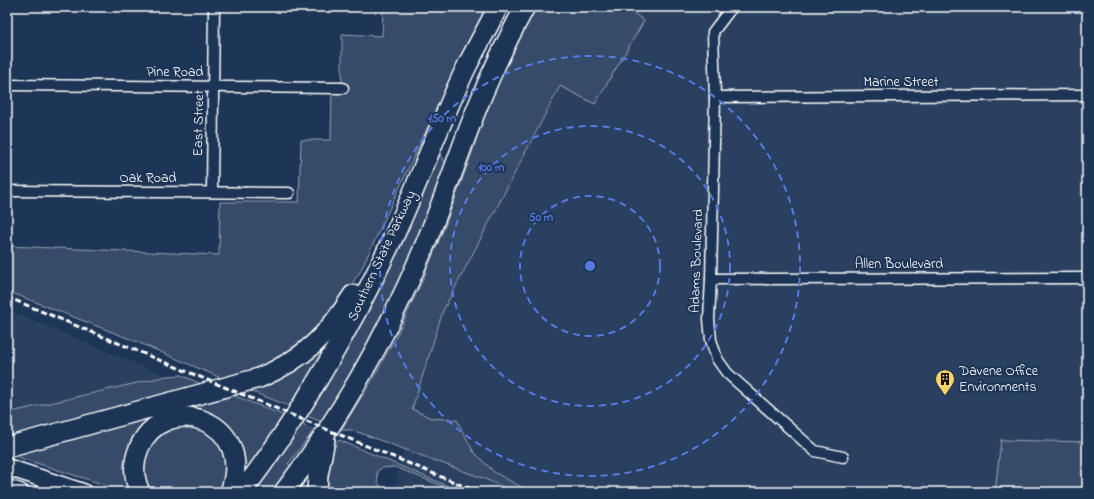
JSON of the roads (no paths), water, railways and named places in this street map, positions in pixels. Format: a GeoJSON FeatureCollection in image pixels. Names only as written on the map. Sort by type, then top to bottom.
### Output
{"type":"FeatureCollection","features":[{"type":"Feature","properties":{"kind":"highway","name":"Southern State Parkway"},"geometry":{"type":"LineString","coordinates":[[242,492],[278,442],[315,386],[349,327],[394,236],[460,82],[498,7]]}},
{"type":"Feature","properties":{"kind":"highway"},"geometry":{"type":"LineString","coordinates":[[284,492],[327,431],[362,373],[401,300],[423,250],[490,76],[525,7]]}},
{"type":"Feature","properties":{"kind":"highway"},"geometry":{"type":"LineString","coordinates":[[7,447],[249,382],[282,368],[312,348],[330,328],[394,236]]}},
{"type":"Feature","properties":{"kind":"highway"},"geometry":{"type":"LineString","coordinates":[[140,492],[136,482],[134,468],[136,456],[144,438],[160,424],[171,419],[184,417],[197,419],[211,424],[228,440],[234,453],[236,466],[230,492]]}},
{"type":"Feature","properties":{"kind":"highway"},"geometry":{"type":"LineString","coordinates":[[317,492],[318,475],[327,431]]}},
{"type":"Feature","properties":{"kind":"main road"},"geometry":{"type":"LineString","coordinates":[[7,467],[83,492]]}},
{"type":"Feature","properties":{"kind":"main road"},"geometry":{"type":"LineString","coordinates":[[7,488],[20,492]]}},
{"type":"Feature","properties":{"kind":"street","name":"East Street"},"geometry":{"type":"LineString","coordinates":[[212,192],[214,7]]}},
{"type":"Feature","properties":{"kind":"street","name":"Adams Boulevard"},"geometry":{"type":"LineString","coordinates":[[732,7],[714,32],[715,97],[709,319],[711,340],[718,359],[727,373],[815,451],[843,457]]}},
{"type":"Feature","properties":{"kind":"street","name":"Pine Road"},"geometry":{"type":"LineString","coordinates":[[7,85],[343,88]]}},
{"type":"Feature","properties":{"kind":"street","name":"Marine Street"},"geometry":{"type":"LineString","coordinates":[[715,97],[1087,95]]}},
{"type":"Feature","properties":{"kind":"street","name":"Oak Road"},"geometry":{"type":"LineString","coordinates":[[7,191],[289,193]]}},
{"type":"Feature","properties":{"kind":"street","name":"Allen Boulevard"},"geometry":{"type":"LineString","coordinates":[[711,279],[1087,278]]}},
{"type":"Feature","properties":{"kind":"railway"},"geometry":{"type":"LineString","coordinates":[[7,297],[478,492]]}},
{"type":"Feature","properties":{"kind":"place","name":"Davene Office Environments"},"geometry":{"type":"Point","coordinates":[945,396]}}]}
